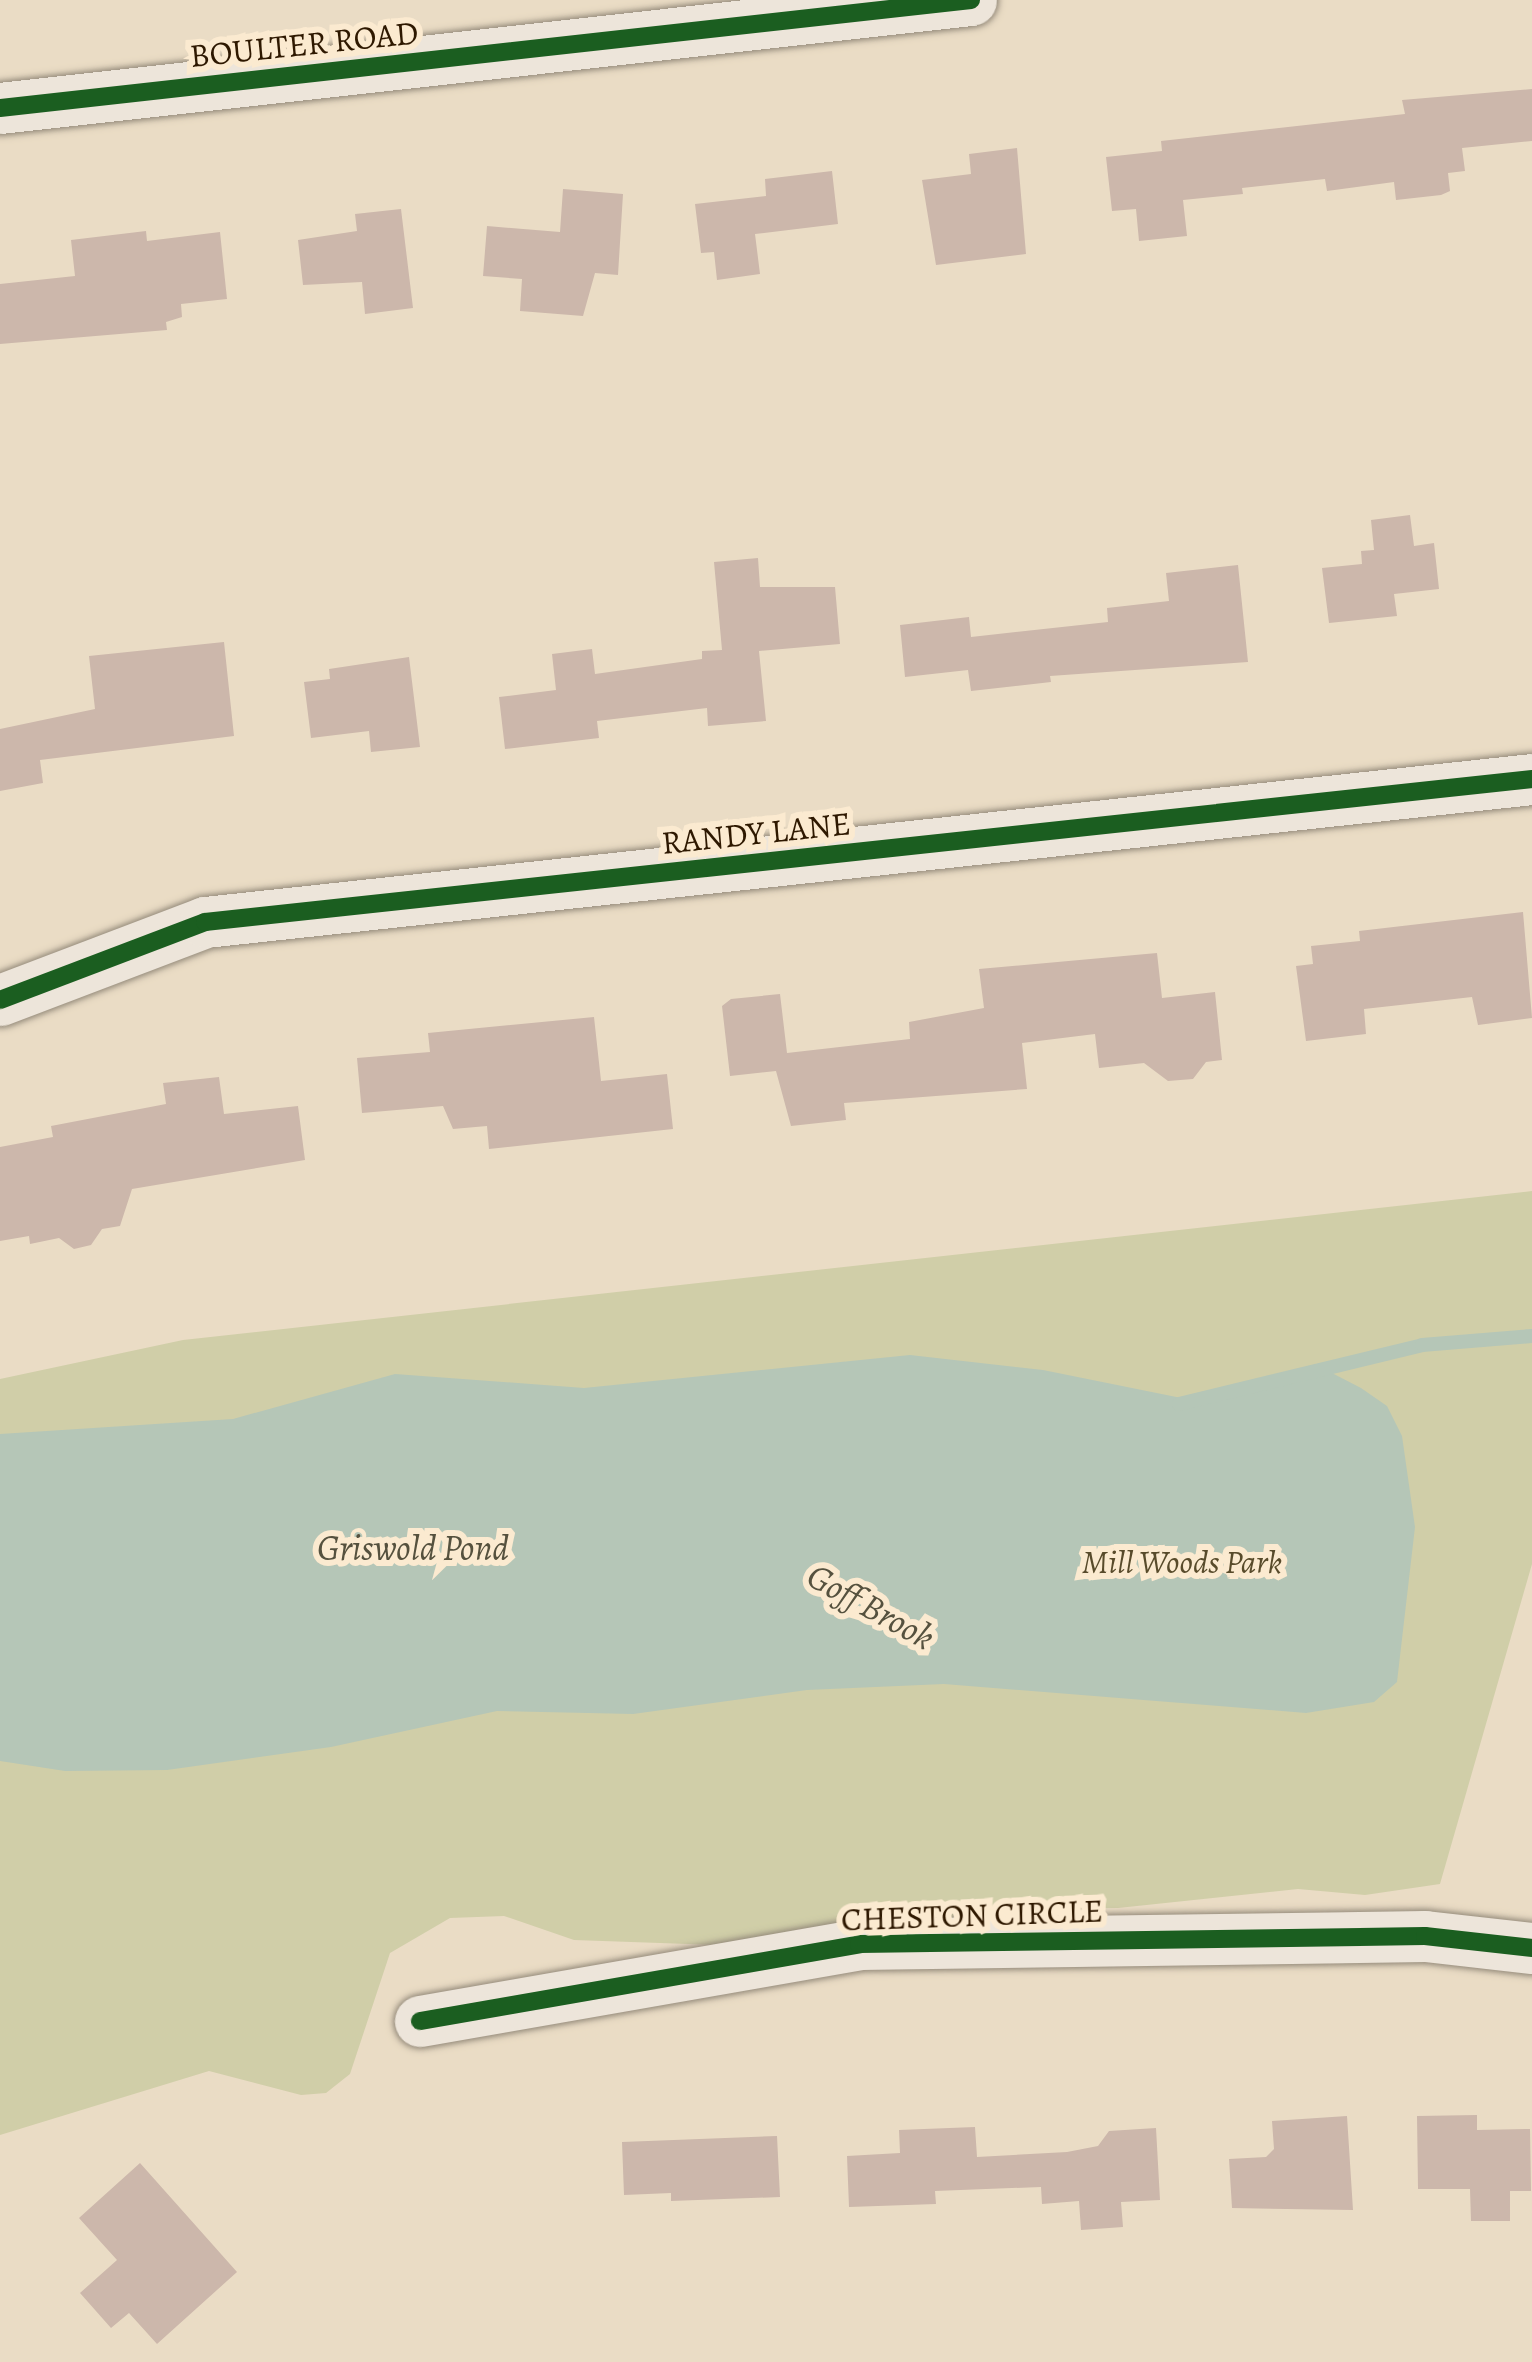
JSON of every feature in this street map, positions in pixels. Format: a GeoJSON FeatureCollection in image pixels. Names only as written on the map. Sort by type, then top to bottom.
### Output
{"type":"FeatureCollection","features":[{"type":"Feature","properties":{"kind":"street","name":"BOULTER ROAD"},"geometry":{"type":"LineString","coordinates":[[0,108],[971,0]]}},
{"type":"Feature","properties":{"kind":"street","name":"RANDY LANE"},"geometry":{"type":"LineString","coordinates":[[0,1000],[205,922],[1532,778]]}},
{"type":"Feature","properties":{"kind":"street","name":"CHESTON CIRCLE"},"geometry":{"type":"LineString","coordinates":[[420,2021],[606,1982],[859,1944],[1425,1936],[1532,1948]]}},
{"type":"Feature","properties":{"kind":"green space","name":"Mill Woods Park"},"geometry":{"type":"Polygon","coordinates":[[[1532,1191],[1532,1564],[1440,1884],[1365,1895],[1298,1889],[1118,1908],[1035,1909],[717,1945],[574,1940],[504,1916],[450,1918],[390,1953],[350,2074],[326,2093],[301,2095],[209,2071],[0,2135],[0,1379],[183,1340],[1532,1191]]]}},
{"type":"Feature","properties":{"kind":"water","name":"Griswold Pond"},"geometry":{"type":"Polygon","coordinates":[[[910,1355],[1043,1370],[1206,1403],[1330,1372],[1361,1388],[1387,1406],[1402,1436],[1415,1527],[1397,1682],[1374,1702],[1306,1713],[944,1684],[807,1690],[633,1714],[497,1711],[331,1747],[167,1770],[65,1771],[0,1761],[0,1434],[233,1419],[395,1374],[584,1388],[910,1355]]]}},
{"type":"Feature","properties":{"kind":"building"},"geometry":{"type":"Polygon","coordinates":[[[1532,89],[1532,141],[1462,148],[1465,171],[1448,173],[1450,191],[1441,195],[1396,200],[1394,182],[1327,191],[1325,179],[1242,188],[1243,194],[1183,200],[1187,236],[1139,241],[1136,209],[1112,211],[1106,157],[1162,151],[1161,141],[1405,114],[1402,100],[1532,89]]]}},
{"type":"Feature","properties":{"kind":"building"},"geometry":{"type":"Polygon","coordinates":[[[1017,148],[1026,254],[936,265],[922,180],[971,174],[969,154],[1017,148]]]}},
{"type":"Feature","properties":{"kind":"building"},"geometry":{"type":"Polygon","coordinates":[[[832,171],[838,224],[755,234],[760,274],[717,280],[714,252],[701,253],[695,204],[766,196],[765,179],[832,171]]]}},
{"type":"Feature","properties":{"kind":"building"},"geometry":{"type":"Polygon","coordinates":[[[563,189],[623,194],[618,275],[595,273],[583,316],[520,311],[522,279],[483,276],[487,226],[560,232],[563,189]]]}},
{"type":"Feature","properties":{"kind":"building"},"geometry":{"type":"Polygon","coordinates":[[[401,209],[413,308],[365,314],[362,282],[303,285],[298,240],[357,231],[355,214],[401,209]]]}},
{"type":"Feature","properties":{"kind":"building"},"geometry":{"type":"Polygon","coordinates":[[[146,231],[147,241],[220,232],[227,299],[181,304],[182,317],[166,322],[167,330],[0,344],[0,284],[75,276],[71,240],[146,231]]]}},
{"type":"Feature","properties":{"kind":"building"},"geometry":{"type":"Polygon","coordinates":[[[1410,515],[1414,546],[1434,543],[1439,589],[1394,594],[1397,616],[1329,623],[1322,568],[1362,564],[1361,551],[1374,550],[1371,520],[1410,515]]]}},
{"type":"Feature","properties":{"kind":"building"},"geometry":{"type":"Polygon","coordinates":[[[758,558],[760,587],[835,587],[840,644],[759,651],[766,721],[708,726],[707,708],[597,721],[599,738],[505,749],[499,697],[556,690],[552,654],[592,649],[595,674],[702,659],[702,651],[722,650],[714,562],[758,558]]]}},
{"type":"Feature","properties":{"kind":"building"},"geometry":{"type":"Polygon","coordinates":[[[1238,565],[1248,662],[1050,676],[1051,682],[971,691],[968,670],[905,677],[900,625],[969,617],[971,637],[1108,622],[1107,608],[1169,601],[1166,573],[1238,565]]]}},
{"type":"Feature","properties":{"kind":"building"},"geometry":{"type":"Polygon","coordinates":[[[224,642],[234,736],[40,760],[43,783],[0,791],[0,729],[95,709],[89,656],[224,642]]]}},
{"type":"Feature","properties":{"kind":"building"},"geometry":{"type":"Polygon","coordinates":[[[409,657],[420,747],[371,752],[369,731],[311,738],[304,682],[330,679],[329,669],[409,657]]]}},
{"type":"Feature","properties":{"kind":"building"},"geometry":{"type":"Polygon","coordinates":[[[1523,912],[1532,1018],[1478,1025],[1472,997],[1364,1009],[1366,1034],[1306,1041],[1296,966],[1313,964],[1311,946],[1360,941],[1359,931],[1523,912]]]}},
{"type":"Feature","properties":{"kind":"building"},"geometry":{"type":"Polygon","coordinates":[[[1157,953],[1162,998],[1215,992],[1222,1060],[1206,1062],[1193,1079],[1168,1081],[1144,1063],[1099,1068],[1095,1034],[1022,1043],[1027,1089],[844,1103],[846,1120],[791,1126],[776,1071],[730,1076],[722,1006],[731,999],[780,994],[787,1053],[910,1039],[909,1022],[984,1008],[979,969],[1157,953]]]}},
{"type":"Feature","properties":{"kind":"building"},"geometry":{"type":"Polygon","coordinates":[[[594,1017],[601,1081],[667,1074],[673,1129],[489,1149],[487,1126],[453,1129],[443,1106],[362,1113],[357,1058],[430,1052],[428,1033],[594,1017]]]}},
{"type":"Feature","properties":{"kind":"building"},"geometry":{"type":"Polygon","coordinates":[[[219,1077],[224,1114],[298,1106],[305,1160],[132,1189],[120,1226],[102,1229],[91,1245],[74,1249],[59,1238],[30,1244],[29,1236],[0,1241],[0,1147],[53,1137],[51,1126],[166,1104],[163,1083],[219,1077]]]}},
{"type":"Feature","properties":{"kind":"building"},"geometry":{"type":"Polygon","coordinates":[[[1477,2115],[1477,2130],[1530,2129],[1531,2191],[1510,2191],[1510,2221],[1471,2221],[1470,2189],[1418,2189],[1417,2116],[1477,2115]]]}},
{"type":"Feature","properties":{"kind":"building"},"geometry":{"type":"Polygon","coordinates":[[[1347,2116],[1353,2210],[1232,2208],[1229,2159],[1266,2157],[1274,2149],[1272,2121],[1347,2116]]]}},
{"type":"Feature","properties":{"kind":"building"},"geometry":{"type":"Polygon","coordinates":[[[975,2127],[977,2157],[1067,2152],[1098,2146],[1109,2131],[1156,2128],[1160,2200],[1121,2202],[1123,2227],[1081,2230],[1079,2201],[1042,2204],[1041,2187],[935,2191],[936,2204],[849,2207],[847,2156],[900,2153],[899,2130],[975,2127]]]}},
{"type":"Feature","properties":{"kind":"building"},"geometry":{"type":"Polygon","coordinates":[[[777,2136],[780,2197],[671,2201],[671,2193],[624,2195],[622,2142],[777,2136]]]}},
{"type":"Feature","properties":{"kind":"building"},"geometry":{"type":"Polygon","coordinates":[[[140,2163],[237,2272],[157,2344],[129,2313],[111,2328],[80,2293],[117,2260],[79,2218],[140,2163]]]}},
{"type":"Feature","properties":{"kind":"waterway","name":"Goff Brook"},"geometry":{"type":"LineString","coordinates":[[1179,1404],[1422,1345],[1532,1336]]}},
{"type":"Feature","properties":{"kind":"cycle path"},"geometry":{"type":"LineString","coordinates":[[0,108],[971,0]]}},
{"type":"Feature","properties":{"kind":"cycle path"},"geometry":{"type":"LineString","coordinates":[[0,1000],[205,922],[1532,779]]}},
{"type":"Feature","properties":{"kind":"cycle path"},"geometry":{"type":"LineString","coordinates":[[420,2021],[859,1944],[1425,1936],[1532,1948]]}}]}
